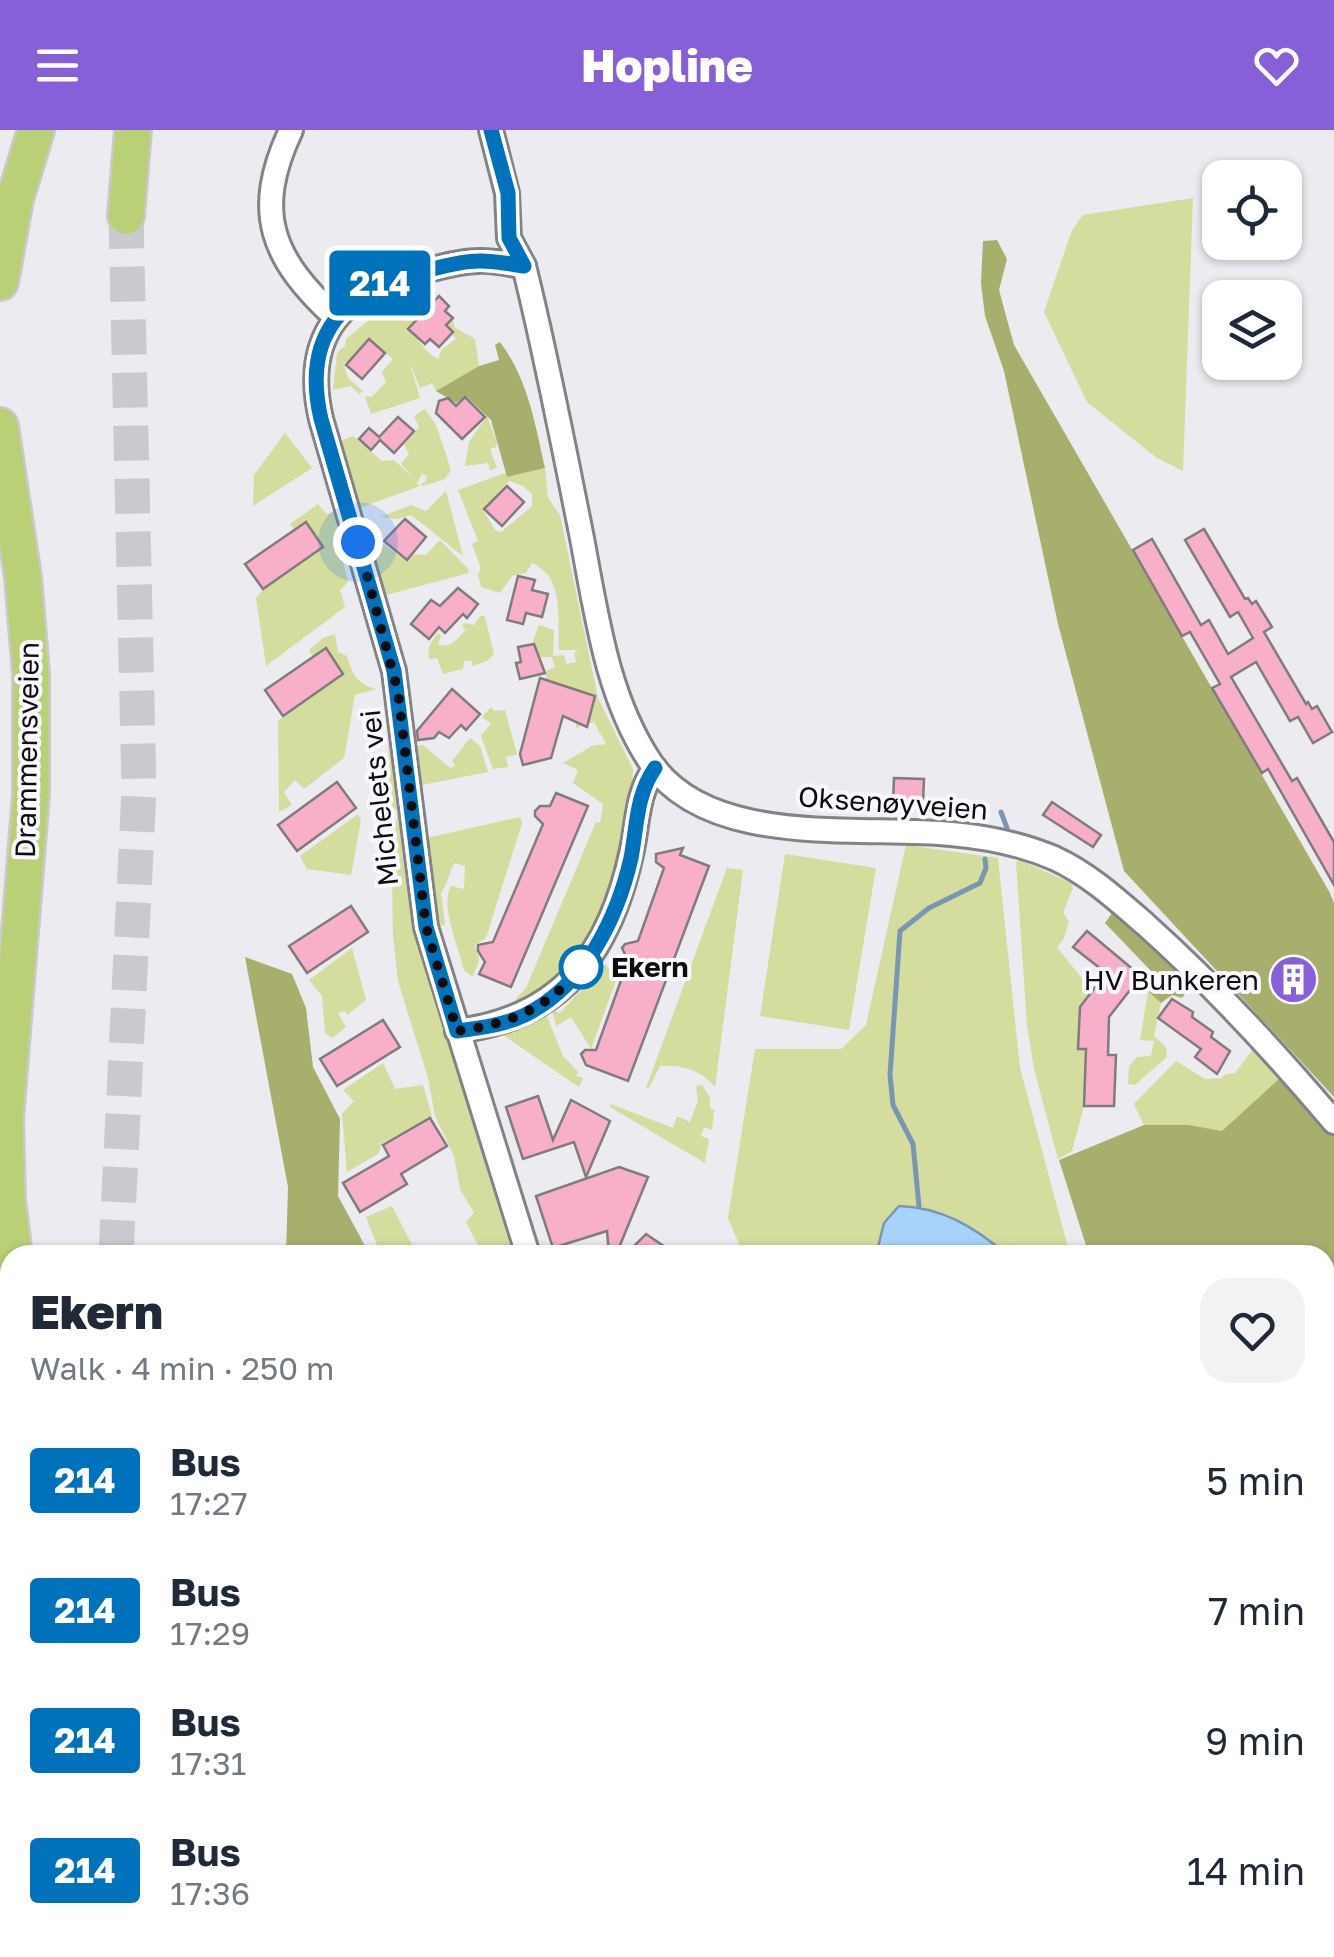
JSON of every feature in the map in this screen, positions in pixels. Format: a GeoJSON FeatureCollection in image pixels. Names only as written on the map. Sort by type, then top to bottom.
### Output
{"type":"FeatureCollection","features":[{"type":"Feature","properties":{"kind":"highway"},"geometry":{"type":"LineString","coordinates":[[0,282],[15,199],[36,130]]}},
{"type":"Feature","properties":{"kind":"highway"},"geometry":{"type":"LineString","coordinates":[[126,216],[134,130]]}},
{"type":"Feature","properties":{"kind":"highway","name":"Drammensveien"},"geometry":{"type":"LineString","coordinates":[[0,426],[24,577],[32,714],[29,822],[6,1118],[7,1202],[13,1245]]}},
{"type":"Feature","properties":{"kind":"street"},"geometry":{"type":"LineString","coordinates":[[292,130],[273,179],[274,230],[294,276],[336,318]]}},
{"type":"Feature","properties":{"kind":"street"},"geometry":{"type":"LineString","coordinates":[[457,1031],[526,1014],[574,976],[593,952],[624,886],[641,796],[655,768],[624,713],[601,637],[542,336],[524,266],[509,238],[508,193],[491,130]]}},
{"type":"Feature","properties":{"kind":"street","name":"Michelets vei"},"geometry":{"type":"LineString","coordinates":[[524,266],[478,260],[399,277],[366,291],[336,318],[317,364],[317,403],[394,671],[426,927],[525,1245]]}},
{"type":"Feature","properties":{"kind":"street","name":"Oksenøyveien"},"geometry":{"type":"LineString","coordinates":[[655,768],[687,796],[712,809],[766,824],[949,833],[1005,842],[1057,860],[1111,894],[1201,974],[1334,1122]]}},
{"type":"Feature","properties":{"kind":"green space"},"geometry":{"type":"Polygon","coordinates":[[[1193,198],[1183,471],[1157,458],[1087,402],[1044,312],[1072,230],[1083,215],[1193,198]]]}},
{"type":"Feature","properties":{"kind":"green space"},"geometry":{"type":"Polygon","coordinates":[[[997,240],[1007,259],[999,290],[1014,345],[1334,903],[1334,1097],[1124,871],[1058,624],[1004,371],[985,316],[981,283],[983,241],[997,240]]]}},
{"type":"Feature","properties":{"kind":"green space"},"geometry":{"type":"Polygon","coordinates":[[[433,292],[437,295],[415,316],[417,338],[438,359],[442,349],[456,339],[447,325],[453,320],[455,328],[475,339],[479,366],[436,391],[432,383],[420,388],[409,361],[420,398],[371,414],[365,396],[372,397],[386,382],[382,372],[393,359],[369,339],[347,364],[343,361],[348,378],[363,391],[359,394],[351,386],[333,390],[337,353],[346,339],[386,306],[433,292]]]}},
{"type":"Feature","properties":{"kind":"green space"},"geometry":{"type":"Polygon","coordinates":[[[500,342],[524,386],[545,468],[507,477],[491,420],[466,396],[456,403],[436,391],[479,366],[499,360],[495,345],[500,342]]]}},
{"type":"Feature","properties":{"kind":"green space"},"geometry":{"type":"Polygon","coordinates":[[[425,409],[436,425],[451,470],[445,479],[423,486],[420,484],[427,476],[422,474],[417,483],[420,486],[362,507],[354,502],[338,442],[353,436],[382,461],[394,460],[414,479],[401,464],[409,454],[404,444],[419,427],[414,416],[425,409]]]}},
{"type":"Feature","properties":{"kind":"green space"},"geometry":{"type":"Polygon","coordinates":[[[487,416],[497,443],[490,449],[497,468],[490,470],[488,463],[465,466],[469,442],[487,416]]]}},
{"type":"Feature","properties":{"kind":"green space"},"geometry":{"type":"Polygon","coordinates":[[[285,433],[312,468],[253,506],[254,475],[285,433]]]}},
{"type":"Feature","properties":{"kind":"green space"},"geometry":{"type":"Polygon","coordinates":[[[545,468],[548,498],[560,515],[598,698],[633,769],[631,807],[618,877],[605,915],[587,952],[562,980],[517,1009],[516,998],[526,988],[596,822],[600,823],[603,804],[573,783],[578,770],[563,763],[592,746],[606,744],[594,722],[576,728],[576,720],[565,713],[570,688],[546,679],[547,670],[555,668],[552,657],[539,657],[533,641],[539,625],[554,630],[553,656],[564,655],[566,664],[576,662],[574,652],[579,650],[559,650],[555,588],[543,569],[532,563],[526,573],[512,576],[500,593],[481,587],[481,568],[472,544],[478,541],[458,490],[505,473],[507,477],[545,468]],[[509,481],[483,510],[496,531],[501,532],[532,506],[532,494],[509,481]]]}},
{"type":"Feature","properties":{"kind":"green space"},"geometry":{"type":"Polygon","coordinates":[[[446,491],[463,556],[411,515],[397,519],[380,517],[411,505],[426,511],[446,491]]]}},
{"type":"Feature","properties":{"kind":"green space"},"geometry":{"type":"Polygon","coordinates":[[[318,504],[326,514],[337,511],[337,535],[348,582],[340,590],[345,607],[266,666],[256,598],[263,589],[323,548],[306,522],[294,530],[290,524],[318,504]]]}},
{"type":"Feature","properties":{"kind":"green space"},"geometry":{"type":"Polygon","coordinates":[[[440,540],[469,573],[386,595],[371,548],[384,544],[407,562],[414,554],[426,555],[440,540]]]}},
{"type":"Feature","properties":{"kind":"green space"},"geometry":{"type":"Polygon","coordinates":[[[481,615],[485,617],[494,654],[472,666],[472,661],[464,661],[463,669],[443,674],[437,658],[429,659],[433,639],[438,633],[438,645],[447,645],[465,630],[471,635],[462,626],[474,625],[481,615]]]}},
{"type":"Feature","properties":{"kind":"green space"},"geometry":{"type":"Polygon","coordinates":[[[335,634],[338,652],[347,656],[356,677],[376,689],[355,695],[344,758],[304,789],[295,780],[284,792],[292,805],[279,812],[278,721],[343,674],[326,649],[313,657],[309,650],[335,634]]]}},
{"type":"Feature","properties":{"kind":"green space"},"geometry":{"type":"Polygon","coordinates":[[[491,707],[494,711],[505,710],[517,754],[506,757],[508,767],[493,769],[481,736],[491,724],[482,717],[491,707]]]}},
{"type":"Feature","properties":{"kind":"green space"},"geometry":{"type":"Polygon","coordinates":[[[388,733],[415,932],[510,1245],[478,1245],[466,1222],[474,1213],[460,1189],[454,1156],[435,1116],[428,1078],[398,981],[391,822],[397,821],[397,810],[390,808],[388,733]]]}},
{"type":"Feature","properties":{"kind":"green space"},"geometry":{"type":"Polygon","coordinates":[[[470,738],[480,746],[488,772],[422,785],[416,746],[423,745],[450,768],[455,766],[452,761],[470,738]]]}},
{"type":"Feature","properties":{"kind":"green space"},"geometry":{"type":"Polygon","coordinates":[[[358,814],[361,820],[351,875],[307,869],[300,856],[358,814]]]}},
{"type":"Feature","properties":{"kind":"green space"},"geometry":{"type":"Polygon","coordinates":[[[520,817],[522,823],[486,938],[475,945],[479,960],[473,977],[464,970],[448,904],[451,886],[464,889],[465,866],[455,863],[451,869],[441,893],[445,925],[437,926],[426,838],[520,817]]]}},
{"type":"Feature","properties":{"kind":"green space"},"geometry":{"type":"Polygon","coordinates":[[[906,845],[998,858],[1020,1068],[1067,1245],[989,1245],[919,1206],[884,1223],[878,1245],[740,1245],[728,1218],[755,1049],[841,1049],[866,1025],[906,845]]]}},
{"type":"Feature","properties":{"kind":"green space"},"geometry":{"type":"Polygon","coordinates":[[[785,854],[876,868],[849,1030],[760,1016],[785,854]]]}},
{"type":"Feature","properties":{"kind":"green space"},"geometry":{"type":"Polygon","coordinates":[[[1019,860],[1071,883],[1073,888],[1063,912],[1069,922],[1057,947],[1091,990],[1080,1007],[1078,1049],[1086,1049],[1084,1106],[1072,1151],[1058,1159],[1034,1069],[1027,1025],[1016,863],[1019,860]]]}},
{"type":"Feature","properties":{"kind":"green space"},"geometry":{"type":"Polygon","coordinates":[[[727,868],[743,870],[715,1087],[697,1072],[660,1066],[646,1088],[727,868]]]}},
{"type":"Feature","properties":{"kind":"green space"},"geometry":{"type":"Polygon","coordinates":[[[1115,909],[1192,984],[1182,998],[1172,995],[1161,1003],[1148,991],[1151,971],[1105,923],[1115,909]]]}},
{"type":"Feature","properties":{"kind":"green space"},"geometry":{"type":"Polygon","coordinates":[[[352,948],[366,1000],[347,1015],[345,1011],[338,1013],[346,1027],[332,1038],[325,1033],[322,996],[309,980],[352,948]]]}},
{"type":"Feature","properties":{"kind":"green space"},"geometry":{"type":"Polygon","coordinates":[[[245,957],[292,974],[306,1008],[313,1067],[340,1119],[338,1196],[365,1245],[286,1245],[288,1187],[245,957]]]}},
{"type":"Feature","properties":{"kind":"green space"},"geometry":{"type":"Polygon","coordinates":[[[605,964],[617,978],[591,1049],[571,1017],[556,1026],[552,1010],[560,1013],[605,964]]]}},
{"type":"Feature","properties":{"kind":"green space"},"geometry":{"type":"Polygon","coordinates":[[[1148,991],[1161,1003],[1154,1036],[1166,1047],[1167,1057],[1135,1085],[1128,1084],[1129,1066],[1137,1057],[1151,1056],[1154,1041],[1140,1040],[1148,991]]]}},
{"type":"Feature","properties":{"kind":"green space"},"geometry":{"type":"Polygon","coordinates":[[[546,1014],[563,1056],[578,1072],[576,1076],[583,1078],[579,1087],[503,1035],[546,1014]]]}},
{"type":"Feature","properties":{"kind":"green space"},"geometry":{"type":"Polygon","coordinates":[[[1256,1045],[1281,1077],[1222,1131],[1189,1125],[1144,1125],[1134,1104],[1176,1061],[1205,1079],[1222,1078],[1235,1073],[1256,1045]]]}},
{"type":"Feature","properties":{"kind":"green space"},"geometry":{"type":"Polygon","coordinates":[[[383,1063],[395,1089],[423,1085],[432,1116],[382,1143],[378,1154],[347,1172],[342,1114],[354,1101],[343,1090],[383,1063]]]}},
{"type":"Feature","properties":{"kind":"green space"},"geometry":{"type":"Polygon","coordinates":[[[1281,1077],[1334,1136],[1334,1245],[1086,1245],[1059,1160],[1144,1125],[1189,1125],[1222,1131],[1281,1077]]]}},
{"type":"Feature","properties":{"kind":"green space"},"geometry":{"type":"Polygon","coordinates":[[[702,1085],[714,1110],[712,1130],[704,1127],[701,1136],[709,1139],[705,1163],[610,1107],[611,1104],[673,1128],[677,1116],[690,1122],[698,1101],[696,1086],[702,1085]]]}},
{"type":"Feature","properties":{"kind":"green space"},"geometry":{"type":"Polygon","coordinates":[[[392,1206],[412,1245],[377,1245],[366,1217],[392,1206]]]}},
{"type":"Feature","properties":{"kind":"water"},"geometry":{"type":"Polygon","coordinates":[[[899,1206],[914,1207],[957,1220],[994,1245],[878,1245],[884,1223],[899,1206]]]}},
{"type":"Feature","properties":{"kind":"building"},"geometry":{"type":"Polygon","coordinates":[[[439,296],[449,306],[445,311],[453,318],[446,325],[453,332],[439,347],[430,339],[425,344],[408,329],[439,296]]]}},
{"type":"Feature","properties":{"kind":"building"},"geometry":{"type":"Polygon","coordinates":[[[369,339],[385,353],[362,379],[346,365],[369,339]]]}},
{"type":"Feature","properties":{"kind":"building"},"geometry":{"type":"Polygon","coordinates":[[[465,397],[485,417],[462,439],[436,413],[439,401],[448,398],[456,406],[465,397]]]}},
{"type":"Feature","properties":{"kind":"building"},"geometry":{"type":"Polygon","coordinates":[[[398,417],[414,431],[394,453],[380,440],[371,450],[359,439],[369,428],[379,437],[398,417]]]}},
{"type":"Feature","properties":{"kind":"building"},"geometry":{"type":"Polygon","coordinates":[[[507,486],[524,502],[502,526],[484,509],[507,486]]]}},
{"type":"Feature","properties":{"kind":"building"},"geometry":{"type":"Polygon","coordinates":[[[405,519],[426,537],[407,560],[384,541],[405,519]]]}},
{"type":"Feature","properties":{"kind":"building"},"geometry":{"type":"Polygon","coordinates":[[[306,522],[323,547],[263,589],[245,564],[306,522]]]}},
{"type":"Feature","properties":{"kind":"building"},"geometry":{"type":"Polygon","coordinates":[[[1204,529],[1245,599],[1252,604],[1256,601],[1272,627],[1264,632],[1306,704],[1312,709],[1317,706],[1332,732],[1313,743],[1298,717],[1290,721],[1256,662],[1231,677],[1292,781],[1297,778],[1334,842],[1334,885],[1268,769],[1262,773],[1212,688],[1220,684],[1190,632],[1182,636],[1133,550],[1152,539],[1201,625],[1209,620],[1228,654],[1253,638],[1238,612],[1230,617],[1185,540],[1204,529]]]}},
{"type":"Feature","properties":{"kind":"building"},"geometry":{"type":"Polygon","coordinates":[[[518,576],[535,580],[532,590],[548,594],[542,617],[526,613],[523,624],[507,620],[518,576]]]}},
{"type":"Feature","properties":{"kind":"building"},"geometry":{"type":"Polygon","coordinates":[[[458,588],[478,604],[467,618],[463,614],[445,633],[439,627],[429,639],[411,624],[431,600],[440,606],[458,588]]]}},
{"type":"Feature","properties":{"kind":"building"},"geometry":{"type":"Polygon","coordinates":[[[534,644],[545,673],[520,679],[518,647],[534,644]]]}},
{"type":"Feature","properties":{"kind":"building"},"geometry":{"type":"Polygon","coordinates":[[[326,648],[343,674],[283,716],[265,690],[326,648]]]}},
{"type":"Feature","properties":{"kind":"building"},"geometry":{"type":"Polygon","coordinates":[[[540,678],[595,696],[587,727],[563,716],[551,758],[523,765],[520,754],[540,678]]]}},
{"type":"Feature","properties":{"kind":"building"},"geometry":{"type":"Polygon","coordinates":[[[452,689],[480,714],[466,730],[461,725],[449,738],[439,732],[434,738],[418,740],[417,731],[452,689]]]}},
{"type":"Feature","properties":{"kind":"building"},"geometry":{"type":"Polygon","coordinates":[[[894,778],[924,779],[923,802],[893,801],[894,778]]]}},
{"type":"Feature","properties":{"kind":"building"},"geometry":{"type":"Polygon","coordinates":[[[337,782],[356,808],[297,851],[278,825],[337,782]]]}},
{"type":"Feature","properties":{"kind":"building"},"geometry":{"type":"Polygon","coordinates":[[[556,793],[588,806],[511,987],[479,974],[485,962],[478,945],[493,942],[543,824],[535,811],[540,806],[550,806],[556,793]]]}},
{"type":"Feature","properties":{"kind":"building"},"geometry":{"type":"Polygon","coordinates":[[[1052,802],[1101,835],[1093,847],[1043,815],[1052,802]]]}},
{"type":"Feature","properties":{"kind":"building"},"geometry":{"type":"Polygon","coordinates":[[[683,848],[680,855],[709,866],[628,1081],[586,1065],[581,1054],[596,1050],[628,961],[622,948],[638,941],[664,868],[656,862],[656,854],[683,848]]]}},
{"type":"Feature","properties":{"kind":"building"},"geometry":{"type":"Polygon","coordinates":[[[351,906],[368,932],[307,973],[289,946],[351,906]]]}},
{"type":"Feature","properties":{"kind":"building"},"geometry":{"type":"Polygon","coordinates":[[[1087,931],[1141,976],[1109,1017],[1108,1055],[1116,1055],[1114,1106],[1084,1106],[1086,1049],[1078,1049],[1080,1007],[1106,973],[1073,947],[1087,931]]]}},
{"type":"Feature","properties":{"kind":"building"},"geometry":{"type":"Polygon","coordinates":[[[1172,999],[1193,1012],[1192,1017],[1230,1051],[1217,1074],[1195,1057],[1201,1049],[1158,1018],[1172,999]]]}},
{"type":"Feature","properties":{"kind":"building"},"geometry":{"type":"Polygon","coordinates":[[[383,1020],[400,1047],[337,1086],[320,1059],[383,1020]]]}},
{"type":"Feature","properties":{"kind":"building"},"geometry":{"type":"Polygon","coordinates":[[[538,1096],[553,1140],[571,1100],[610,1121],[586,1177],[574,1142],[523,1159],[506,1107],[538,1096]]]}},
{"type":"Feature","properties":{"kind":"building"},"geometry":{"type":"Polygon","coordinates":[[[430,1118],[447,1146],[401,1174],[407,1184],[360,1212],[343,1183],[389,1156],[383,1145],[430,1118]]]}},
{"type":"Feature","properties":{"kind":"building"},"geometry":{"type":"Polygon","coordinates":[[[619,1167],[648,1177],[620,1245],[608,1245],[607,1231],[552,1245],[536,1196],[619,1167]]]}},
{"type":"Feature","properties":{"kind":"building"},"geometry":{"type":"Polygon","coordinates":[[[646,1234],[662,1245],[635,1245],[646,1234]]]}},
{"type":"Feature","properties":{"kind":"waterway"},"geometry":{"type":"LineString","coordinates":[[1001,812],[1007,828]]}},
{"type":"Feature","properties":{"kind":"waterway"},"geometry":{"type":"LineString","coordinates":[[919,1206],[913,1144],[893,1105],[890,1075],[900,931],[929,908],[980,883],[985,859]]}},
{"type":"Feature","properties":{"kind":"tunnel"},"geometry":{"type":"LineString","coordinates":[[116,1245],[139,790],[126,216]]}},
{"type":"Feature","properties":{"kind":"bus line","name":"214"},"geometry":{"type":"LineString","coordinates":[[491,130],[508,193],[509,238],[524,266],[478,260],[376,285],[353,300],[336,318],[320,354],[316,378],[321,419],[394,671],[426,927],[457,1031],[507,1022],[526,1014],[574,976],[593,952],[624,886],[641,796],[655,768]]}},
{"type":"Feature","properties":{"kind":"place","name":"Ekern"},"geometry":{"type":"Point","coordinates":[581,967]}},
{"type":"Feature","properties":{"kind":"place","name":"HV Bunkeren"},"geometry":{"type":"Point","coordinates":[1294,980]}},
{"type":"Feature","properties":{"kind":"route"},"geometry":{"type":"LineString","coordinates":[[358,542],[398,692],[426,927],[457,1031],[507,1022],[526,1014],[581,967]]}}]}
